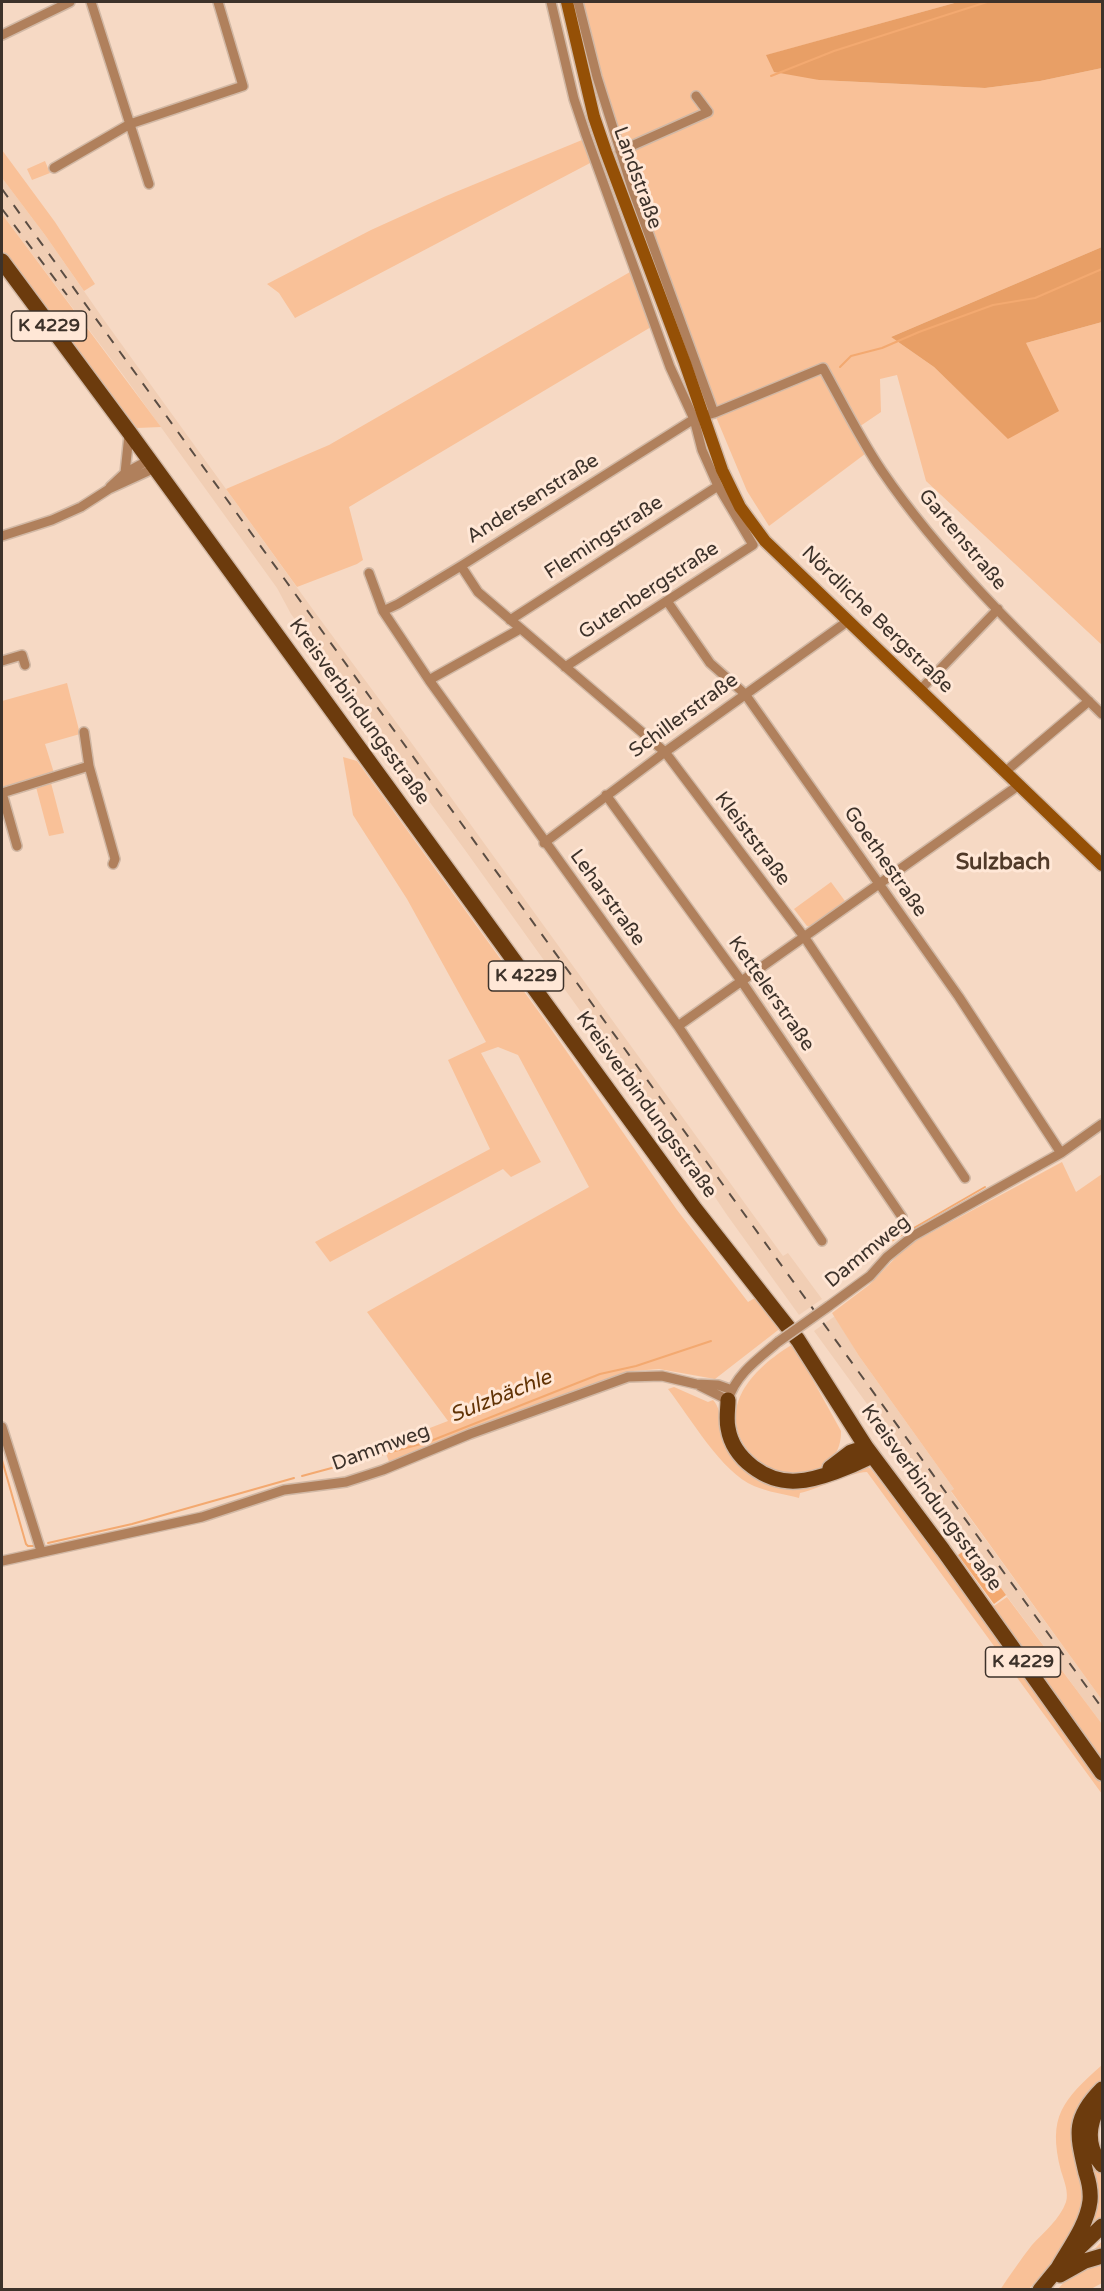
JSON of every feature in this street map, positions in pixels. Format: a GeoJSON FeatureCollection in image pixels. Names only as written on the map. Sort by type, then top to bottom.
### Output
{"type":"FeatureCollection","features":[{"type":"Feature","properties":{"kind":"main road","name":"Landstraße"},"geometry":{"type":"LineString","coordinates":[[567,2],[597,126],[685,363]]}},
{"type":"Feature","properties":{"kind":"main road","name":"Kreisverbindungsstraße"},"geometry":{"type":"LineString","coordinates":[[2,261],[695,1209],[798,1340],[869,1451],[943,1550],[1102,1773]]}},
{"type":"Feature","properties":{"kind":"main road","name":"Nördliche Bergstraße"},"geometry":{"type":"LineString","coordinates":[[685,363],[722,470],[740,507],[765,541],[1102,865]]}},
{"type":"Feature","properties":{"kind":"main road"},"geometry":{"type":"LineString","coordinates":[[730,1395],[727,1418],[731,1440],[741,1455],[755,1469],[767,1476],[796,1481],[822,1475],[855,1464],[869,1451]]}},
{"type":"Feature","properties":{"kind":"main road"},"geometry":{"type":"LineString","coordinates":[[842,1458],[846,1448],[848,1419]]}},
{"type":"Feature","properties":{"kind":"main road"},"geometry":{"type":"LineString","coordinates":[[822,1475],[842,1458],[869,1451]]}},
{"type":"Feature","properties":{"kind":"main road"},"geometry":{"type":"LineString","coordinates":[[1058,2268],[1088,2211],[1090,2191],[1079,2145],[1078,2130],[1082,2114],[1102,2089]]}},
{"type":"Feature","properties":{"kind":"main road"},"geometry":{"type":"LineString","coordinates":[[1102,2101],[1093,2118],[1090,2133],[1092,2148],[1102,2165]]}},
{"type":"Feature","properties":{"kind":"main road"},"geometry":{"type":"LineString","coordinates":[[1042,2287],[1058,2268],[1102,2226]]}},
{"type":"Feature","properties":{"kind":"main road"},"geometry":{"type":"LineString","coordinates":[[1042,2287],[1085,2261],[1102,2256]]}},
{"type":"Feature","properties":{"kind":"street"},"geometry":{"type":"LineString","coordinates":[[2,35],[70,2]]}},
{"type":"Feature","properties":{"kind":"street"},"geometry":{"type":"LineString","coordinates":[[90,2],[149,184]]}},
{"type":"Feature","properties":{"kind":"street"},"geometry":{"type":"LineString","coordinates":[[54,168],[130,124],[243,86],[219,2]]}},
{"type":"Feature","properties":{"kind":"street"},"geometry":{"type":"LineString","coordinates":[[551,2],[574,99],[670,367],[703,416]]}},
{"type":"Feature","properties":{"kind":"street"},"geometry":{"type":"LineString","coordinates":[[578,2],[597,77],[703,416],[702,450],[718,486]]}},
{"type":"Feature","properties":{"kind":"street"},"geometry":{"type":"LineString","coordinates":[[620,151],[708,112],[696,96]]}},
{"type":"Feature","properties":{"kind":"street","name":"Andersenstraße"},"geometry":{"type":"LineString","coordinates":[[383,611],[461,566],[703,416],[823,368]]}},
{"type":"Feature","properties":{"kind":"street","name":"Gartenstraße"},"geometry":{"type":"LineString","coordinates":[[823,368],[882,470],[924,526],[998,609],[1102,714]]}},
{"type":"Feature","properties":{"kind":"street"},"geometry":{"type":"LineString","coordinates":[[125,473],[129,432]]}},
{"type":"Feature","properties":{"kind":"street"},"geometry":{"type":"LineString","coordinates":[[109,489],[125,473],[152,464]]}},
{"type":"Feature","properties":{"kind":"street"},"geometry":{"type":"LineString","coordinates":[[2,536],[52,520],[81,507],[152,464]]}},
{"type":"Feature","properties":{"kind":"street","name":"Gutenbergstraße"},"geometry":{"type":"LineString","coordinates":[[565,667],[753,546],[718,486]]}},
{"type":"Feature","properties":{"kind":"street","name":"Flemingstraße"},"geometry":{"type":"LineString","coordinates":[[510,620],[718,486]]}},
{"type":"Feature","properties":{"kind":"street","name":"Kleiststraße"},"geometry":{"type":"LineString","coordinates":[[461,566],[478,592],[664,752],[805,938],[965,1178]]}},
{"type":"Feature","properties":{"kind":"street","name":"Leharstraße"},"geometry":{"type":"LineString","coordinates":[[369,573],[383,611],[429,680],[544,843],[678,1026],[822,1241]]}},
{"type":"Feature","properties":{"kind":"street","name":"Goethestraße"},"geometry":{"type":"LineString","coordinates":[[667,601],[710,663],[745,694],[963,1003],[1061,1153]]}},
{"type":"Feature","properties":{"kind":"street"},"geometry":{"type":"LineString","coordinates":[[921,689],[998,609]]}},
{"type":"Feature","properties":{"kind":"street","name":"Schillerstraße"},"geometry":{"type":"LineString","coordinates":[[544,843],[664,752],[848,621]]}},
{"type":"Feature","properties":{"kind":"street"},"geometry":{"type":"LineString","coordinates":[[429,680],[520,629]]}},
{"type":"Feature","properties":{"kind":"street"},"geometry":{"type":"LineString","coordinates":[[2,661],[22,655],[25,665]]}},
{"type":"Feature","properties":{"kind":"street"},"geometry":{"type":"LineString","coordinates":[[1006,771],[1089,701]]}},
{"type":"Feature","properties":{"kind":"street"},"geometry":{"type":"LineString","coordinates":[[84,732],[89,766],[115,859],[113,864]]}},
{"type":"Feature","properties":{"kind":"street"},"geometry":{"type":"LineString","coordinates":[[17,846],[2,793],[89,766]]}},
{"type":"Feature","properties":{"kind":"street"},"geometry":{"type":"LineString","coordinates":[[678,1026],[1019,785]]}},
{"type":"Feature","properties":{"kind":"street","name":"Kettelerstraße"},"geometry":{"type":"LineString","coordinates":[[606,795],[742,982],[902,1217]]}},
{"type":"Feature","properties":{"kind":"street","name":"Dammweg"},"geometry":{"type":"LineString","coordinates":[[2,1561],[202,1517],[284,1490],[346,1482],[383,1470],[470,1434],[616,1380],[651,1375],[696,1384],[730,1395],[748,1368],[778,1342],[870,1276],[894,1251],[913,1236],[1061,1153],[1102,1124]]}},
{"type":"Feature","properties":{"kind":"street"},"geometry":{"type":"LineString","coordinates":[[2,1427],[41,1551]]}},
{"type":"Feature","properties":{"kind":"shaded area"},"geometry":{"type":"Polygon","coordinates":[[[579,2],[958,2],[767,55],[819,80],[985,88],[1040,81],[1102,68],[1102,247],[891,337],[934,367],[1009,439],[1026,343],[1102,322],[1102,645],[926,481],[897,375],[880,379],[881,412],[853,431],[865,454],[769,526],[747,491],[716,417],[614,149],[579,2]]]}},
{"type":"Feature","properties":{"kind":"shaded area"},"geometry":{"type":"Polygon","coordinates":[[[958,2],[1102,2],[1102,68],[1040,81],[985,88],[819,80],[774,72],[766,55],[958,2]]]}},
{"type":"Feature","properties":{"kind":"shaded area"},"geometry":{"type":"Polygon","coordinates":[[[582,140],[592,162],[295,318],[279,293],[267,284],[371,230],[446,196],[582,140]]]}},
{"type":"Feature","properties":{"kind":"shaded area"},"geometry":{"type":"Polygon","coordinates":[[[2,150],[55,222],[95,284],[84,291],[2,178],[2,150]]]}},
{"type":"Feature","properties":{"kind":"shaded area"},"geometry":{"type":"Polygon","coordinates":[[[45,161],[50,173],[32,180],[27,169],[45,161]]]}},
{"type":"Feature","properties":{"kind":"shaded area"},"geometry":{"type":"Polygon","coordinates":[[[2,178],[783,1256],[788,1253],[822,1299],[799,1315],[678,1142],[291,614],[277,588],[124,376],[2,214],[2,178]]]}},
{"type":"Feature","properties":{"kind":"shaded area"},"geometry":{"type":"Polygon","coordinates":[[[2,214],[161,427],[137,428],[12,264],[2,250],[2,214]]]}},
{"type":"Feature","properties":{"kind":"shaded area"},"geometry":{"type":"Polygon","coordinates":[[[1102,247],[1102,322],[1026,343],[1059,411],[1008,439],[934,367],[891,337],[1102,247]]]}},
{"type":"Feature","properties":{"kind":"shaded area"},"geometry":{"type":"Polygon","coordinates":[[[630,272],[651,327],[349,507],[363,560],[357,564],[297,587],[226,489],[329,445],[630,272]]]}},
{"type":"Feature","properties":{"kind":"shaded area"},"geometry":{"type":"Polygon","coordinates":[[[67,683],[80,734],[45,744],[54,773],[2,787],[2,701],[67,683]]]}},
{"type":"Feature","properties":{"kind":"shaded area"},"geometry":{"type":"Polygon","coordinates":[[[343,757],[357,761],[544,1019],[677,1210],[748,1302],[760,1295],[782,1327],[715,1379],[659,1369],[633,1371],[517,1412],[390,1464],[383,1446],[448,1421],[367,1312],[589,1187],[518,1055],[498,1047],[481,1053],[541,1162],[511,1177],[503,1169],[330,1262],[315,1242],[490,1149],[448,1060],[486,1042],[407,899],[353,815],[343,757]]]}},
{"type":"Feature","properties":{"kind":"shaded area"},"geometry":{"type":"Polygon","coordinates":[[[51,783],[64,833],[49,836],[36,787],[51,783]]]}},
{"type":"Feature","properties":{"kind":"shaded area"},"geometry":{"type":"Polygon","coordinates":[[[831,882],[845,901],[812,926],[807,926],[794,909],[831,882]]]}},
{"type":"Feature","properties":{"kind":"shaded area"},"geometry":{"type":"Polygon","coordinates":[[[1062,1162],[1076,1192],[1102,1174],[1102,1700],[951,1491],[954,1489],[859,1356],[832,1313],[869,1285],[908,1245],[1062,1162]]]}},
{"type":"Feature","properties":{"kind":"shaded area"},"geometry":{"type":"Polygon","coordinates":[[[835,1316],[859,1356],[954,1489],[951,1492],[1102,1700],[1102,1724],[814,1331],[835,1316]]]}},
{"type":"Feature","properties":{"kind":"shaded area"},"geometry":{"type":"Polygon","coordinates":[[[793,1344],[841,1431],[834,1456],[827,1464],[805,1474],[793,1475],[768,1469],[753,1458],[743,1443],[737,1427],[736,1412],[740,1398],[756,1373],[793,1344]]]}},
{"type":"Feature","properties":{"kind":"shaded area"},"geometry":{"type":"Polygon","coordinates":[[[674,1387],[708,1402],[713,1400],[719,1410],[724,1440],[729,1450],[764,1481],[864,1466],[870,1468],[973,1602],[1102,1784],[1102,1794],[867,1472],[851,1475],[800,1493],[799,1498],[754,1486],[730,1469],[707,1443],[668,1389],[674,1387]]]}},
{"type":"Feature","properties":{"kind":"shaded area"},"geometry":{"type":"Polygon","coordinates":[[[971,1546],[1006,1595],[994,1604],[958,1555],[971,1546]]]}},
{"type":"Feature","properties":{"kind":"shaded area"},"geometry":{"type":"Polygon","coordinates":[[[1007,1597],[1102,1724],[1102,1765],[991,1608],[1007,1597]]]}},
{"type":"Feature","properties":{"kind":"shaded area"},"geometry":{"type":"Polygon","coordinates":[[[1102,2065],[1102,2083],[1081,2216],[1060,2253],[1029,2289],[1000,2290],[1032,2245],[1060,2214],[1066,2202],[1066,2186],[1057,2152],[1058,2123],[1068,2099],[1102,2065]]]}},
{"type":"Feature","properties":{"kind":"shaded area"},"geometry":{"type":"Polygon","coordinates":[[[1089,2159],[1102,2171],[1102,2219],[1087,2233],[1089,2159]]]}},
{"type":"Feature","properties":{"kind":"shaded area"},"geometry":{"type":"Polygon","coordinates":[[[1102,2241],[1102,2283],[1091,2289],[1057,2290],[1102,2241]]]}},
{"type":"Feature","properties":{"kind":"waterway"},"geometry":{"type":"LineString","coordinates":[[771,76],[834,51],[987,2]]}},
{"type":"Feature","properties":{"kind":"waterway"},"geometry":{"type":"LineString","coordinates":[[840,367],[851,356],[882,348],[993,305],[1035,298],[1102,269]]}},
{"type":"Feature","properties":{"kind":"waterway","name":"Sulzbächle"},"geometry":{"type":"LineString","coordinates":[[848,1266],[985,1187]]}},
{"type":"Feature","properties":{"kind":"waterway","name":"Sulzbächle"},"geometry":{"type":"LineString","coordinates":[[302,1476],[428,1442],[600,1374],[636,1366],[711,1341]]}},
{"type":"Feature","properties":{"kind":"waterway"},"geometry":{"type":"LineString","coordinates":[[2,1460],[26,1544],[33,1546]]}},
{"type":"Feature","properties":{"kind":"waterway","name":"Sulzbächle"},"geometry":{"type":"LineString","coordinates":[[48,1543],[132,1524],[294,1478]]}},
{"type":"Feature","properties":{"kind":"railway"},"geometry":{"type":"LineString","coordinates":[[2,189],[1102,1708]]}},
{"type":"Feature","properties":{"kind":"railway"},"geometry":{"type":"LineString","coordinates":[[2,209],[67,295]]}},
{"type":"Feature","properties":{"kind":"district","name":"Sulzbach"},"geometry":{"type":"Point","coordinates":[1003,863]}}]}
